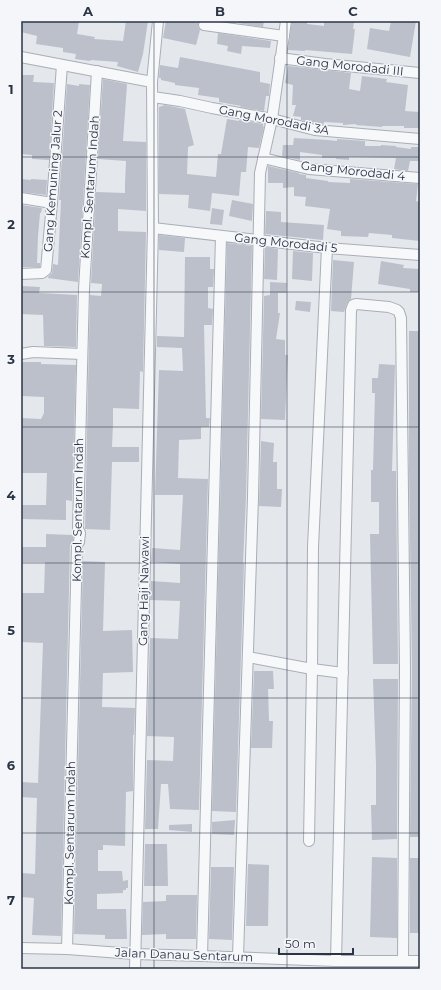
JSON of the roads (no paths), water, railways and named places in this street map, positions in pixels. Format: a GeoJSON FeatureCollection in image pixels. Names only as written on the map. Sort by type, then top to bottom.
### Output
{"type":"FeatureCollection","features":[{"type":"Feature","properties":{"kind":"street","name":"Gang Haji Nawawi"},"geometry":{"type":"LineString","coordinates":[[135,969],[153,228],[152,82],[158,21]]}},
{"type":"Feature","properties":{"kind":"street"},"geometry":{"type":"LineString","coordinates":[[238,957],[253,489],[260,173],[272,119],[286,21]]}},
{"type":"Feature","properties":{"kind":"street"},"geometry":{"type":"LineString","coordinates":[[204,25],[284,36]]}},
{"type":"Feature","properties":{"kind":"street"},"geometry":{"type":"LineString","coordinates":[[21,56],[152,82]]}},
{"type":"Feature","properties":{"kind":"street","name":"Gang Morodadi III"},"geometry":{"type":"LineString","coordinates":[[280,58],[420,73]]}},
{"type":"Feature","properties":{"kind":"street","name":"Gang Kemuning Jalur 2"},"geometry":{"type":"LineString","coordinates":[[21,274],[42,273],[46,270],[62,65]]}},
{"type":"Feature","properties":{"kind":"street","name":"Kompl. Sentarum Indah"},"geometry":{"type":"LineString","coordinates":[[67,950],[77,545],[79,542],[80,533],[78,529],[84,289],[97,71]]}},
{"type":"Feature","properties":{"kind":"street","name":"Gang Morodadi 3A"},"geometry":{"type":"LineString","coordinates":[[153,97],[180,100],[212,108],[272,119],[315,130],[420,139]]}},
{"type":"Feature","properties":{"kind":"street","name":"Gang Morodadi 4"},"geometry":{"type":"LineString","coordinates":[[263,158],[309,169],[420,178]]}},
{"type":"Feature","properties":{"kind":"street"},"geometry":{"type":"LineString","coordinates":[[21,198],[52,203]]}},
{"type":"Feature","properties":{"kind":"street","name":"Gang Morodadi 5"},"geometry":{"type":"LineString","coordinates":[[153,228],[327,248],[420,255]]}},
{"type":"Feature","properties":{"kind":"street"},"geometry":{"type":"LineString","coordinates":[[202,956],[221,236]]}},
{"type":"Feature","properties":{"kind":"street"},"geometry":{"type":"LineString","coordinates":[[309,841],[313,547],[327,248]]}},
{"type":"Feature","properties":{"kind":"street"},"geometry":{"type":"LineString","coordinates":[[336,961],[350,310],[353,305],[356,304],[392,308],[399,312],[401,318],[405,669],[411,963]]}},
{"type":"Feature","properties":{"kind":"street"},"geometry":{"type":"LineString","coordinates":[[21,354],[33,352],[82,354]]}},
{"type":"Feature","properties":{"kind":"street"},"geometry":{"type":"LineString","coordinates":[[248,657],[343,673]]}},
{"type":"Feature","properties":{"kind":"street","name":"Jalan Danau Sentarum"},"geometry":{"type":"LineString","coordinates":[[21,948],[135,954],[336,961],[374,965],[411,963]]}}]}
